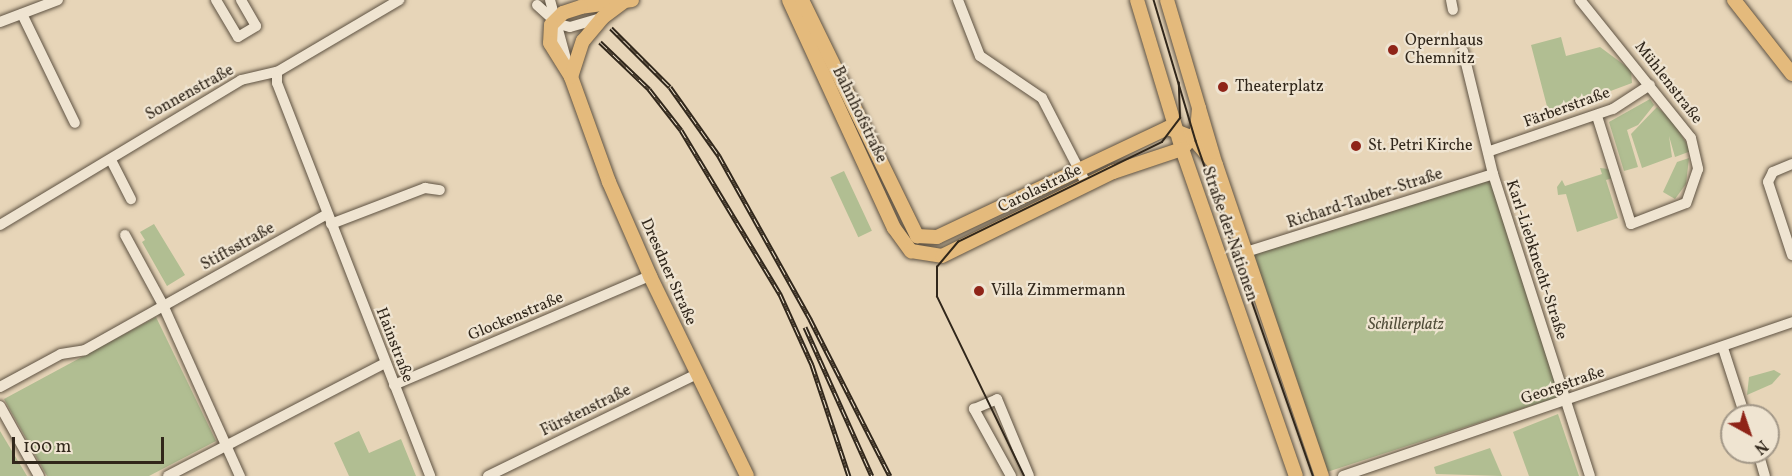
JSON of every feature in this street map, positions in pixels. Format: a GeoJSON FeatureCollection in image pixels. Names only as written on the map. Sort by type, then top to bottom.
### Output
{"type":"FeatureCollection","features":[{"type":"Feature","properties":{"kind":"main road","name":"Bahnhofstraße"},"geometry":{"type":"LineString","coordinates":[[789,0],[901,242]]}},
{"type":"Feature","properties":{"kind":"main road","name":"Bahnhofstraße"},"geometry":{"type":"LineString","coordinates":[[802,0],[917,236]]}},
{"type":"Feature","properties":{"kind":"main road","name":"Straße der Nationen"},"geometry":{"type":"LineString","coordinates":[[1137,0],[1175,129],[1296,476]]}},
{"type":"Feature","properties":{"kind":"main road","name":"Straße der Nationen"},"geometry":{"type":"LineString","coordinates":[[1167,0],[1216,165],[1322,476]]}},
{"type":"Feature","properties":{"kind":"main road"},"geometry":{"type":"LineString","coordinates":[[1734,0],[1792,74]]}},
{"type":"Feature","properties":{"kind":"main road"},"geometry":{"type":"LineString","coordinates":[[556,21],[582,7],[627,1]]}},
{"type":"Feature","properties":{"kind":"main road"},"geometry":{"type":"LineString","coordinates":[[571,77],[580,46],[602,18],[627,1]]}},
{"type":"Feature","properties":{"kind":"main road","name":"Dresdner Straße"},"geometry":{"type":"LineString","coordinates":[[556,21],[549,29],[550,44],[571,77],[650,276],[747,476]]}},
{"type":"Feature","properties":{"kind":"main road"},"geometry":{"type":"LineString","coordinates":[[1193,138],[1200,123],[1198,108]]}},
{"type":"Feature","properties":{"kind":"main road"},"geometry":{"type":"LineString","coordinates":[[1175,129],[1193,138],[1216,165]]}},
{"type":"Feature","properties":{"kind":"main road","name":"Carolastraße"},"geometry":{"type":"LineString","coordinates":[[917,236],[937,237],[1162,130],[1175,129]]}},
{"type":"Feature","properties":{"kind":"main road","name":"Carolastraße"},"geometry":{"type":"LineString","coordinates":[[901,242],[911,251],[942,256],[1087,185],[1182,149],[1193,138]]}},
{"type":"Feature","properties":{"kind":"street"},"geometry":{"type":"LineString","coordinates":[[0,22],[58,0]]}},
{"type":"Feature","properties":{"kind":"street"},"geometry":{"type":"LineString","coordinates":[[216,0],[238,37],[256,26],[241,0]]}},
{"type":"Feature","properties":{"kind":"street","name":"Sonnenstraße"},"geometry":{"type":"LineString","coordinates":[[0,225],[111,160],[123,148],[241,80],[277,72],[399,0]]}},
{"type":"Feature","properties":{"kind":"street","name":"Dresdner Straße"},"geometry":{"type":"LineString","coordinates":[[550,0],[571,77]]}},
{"type":"Feature","properties":{"kind":"street"},"geometry":{"type":"LineString","coordinates":[[958,0],[980,56],[1042,98],[1087,185]]}},
{"type":"Feature","properties":{"kind":"street","name":"Mühlenstraße"},"geometry":{"type":"LineString","coordinates":[[1580,0],[1691,138],[1698,169],[1686,203],[1631,224],[1597,116]]}},
{"type":"Feature","properties":{"kind":"street"},"geometry":{"type":"LineString","coordinates":[[535,3],[556,21],[577,26],[602,18]]}},
{"type":"Feature","properties":{"kind":"street"},"geometry":{"type":"LineString","coordinates":[[535,3],[550,44]]}},
{"type":"Feature","properties":{"kind":"street"},"geometry":{"type":"LineString","coordinates":[[22,14],[75,123]]}},
{"type":"Feature","properties":{"kind":"street","name":"Karl-Liebknecht-Straße"},"geometry":{"type":"LineString","coordinates":[[1463,51],[1490,151],[1493,174],[1590,476]]}},
{"type":"Feature","properties":{"kind":"street","name":"Hainstraße"},"geometry":{"type":"LineString","coordinates":[[277,72],[277,83],[429,476]]}},
{"type":"Feature","properties":{"kind":"street","name":"Färberstraße"},"geometry":{"type":"LineString","coordinates":[[1490,151],[1597,116],[1650,85]]}},
{"type":"Feature","properties":{"kind":"street"},"geometry":{"type":"LineString","coordinates":[[111,160],[131,199]]}},
{"type":"Feature","properties":{"kind":"street"},"geometry":{"type":"LineString","coordinates":[[1792,164],[1773,172],[1768,182],[1792,255]]}},
{"type":"Feature","properties":{"kind":"street","name":"Richard-Tauber-Straße"},"geometry":{"type":"LineString","coordinates":[[1246,252],[1493,174]]}},
{"type":"Feature","properties":{"kind":"street"},"geometry":{"type":"LineString","coordinates":[[329,219],[425,188],[440,190]]}},
{"type":"Feature","properties":{"kind":"street","name":"Stiftsstraße"},"geometry":{"type":"LineString","coordinates":[[0,387],[61,354],[85,350],[163,305],[329,219]]}},
{"type":"Feature","properties":{"kind":"street"},"geometry":{"type":"LineString","coordinates":[[125,235],[163,305],[223,432],[226,446],[240,476]]}},
{"type":"Feature","properties":{"kind":"street","name":"Glockenstraße"},"geometry":{"type":"LineString","coordinates":[[394,385],[650,276]]}},
{"type":"Feature","properties":{"kind":"street","name":"Georgstraße"},"geometry":{"type":"LineString","coordinates":[[1343,476],[1723,348],[1792,322]]}},
{"type":"Feature","properties":{"kind":"street"},"geometry":{"type":"LineString","coordinates":[[1723,348],[1741,404]]}},
{"type":"Feature","properties":{"kind":"street"},"geometry":{"type":"LineString","coordinates":[[168,476],[385,363]]}},
{"type":"Feature","properties":{"kind":"street","name":"Fürstenstraße"},"geometry":{"type":"LineString","coordinates":[[488,476],[697,374]]}},
{"type":"Feature","properties":{"kind":"street"},"geometry":{"type":"LineString","coordinates":[[1011,476],[974,409],[997,399],[1029,476]]}},
{"type":"Feature","properties":{"kind":"street"},"geometry":{"type":"LineString","coordinates":[[0,406],[39,476]]}},
{"type":"Feature","properties":{"kind":"green space"},"geometry":{"type":"Polygon","coordinates":[[[1561,37],[1566,56],[1600,47],[1631,70],[1632,83],[1549,114],[1531,45],[1561,37]]]}},
{"type":"Feature","properties":{"kind":"green space"},"geometry":{"type":"Polygon","coordinates":[[[1650,99],[1654,105],[1638,125],[1627,130],[1638,167],[1624,171],[1609,122],[1650,99]]]}},
{"type":"Feature","properties":{"kind":"green space"},"geometry":{"type":"Polygon","coordinates":[[[1657,107],[1673,121],[1691,151],[1675,157],[1669,136],[1672,157],[1642,168],[1631,134],[1657,107]]]}},
{"type":"Feature","properties":{"kind":"green space"},"geometry":{"type":"Polygon","coordinates":[[[1689,158],[1686,184],[1675,199],[1663,192],[1677,162],[1689,158]]]}},
{"type":"Feature","properties":{"kind":"green space"},"geometry":{"type":"Polygon","coordinates":[[[1600,168],[1609,169],[1613,178],[1606,180],[1618,218],[1577,232],[1566,194],[1558,195],[1557,187],[1562,180],[1565,186],[1602,174],[1600,168]]]}},
{"type":"Feature","properties":{"kind":"green space"},"geometry":{"type":"Polygon","coordinates":[[[844,171],[872,231],[858,237],[830,177],[844,171]]]}},
{"type":"Feature","properties":{"kind":"green space","name":"Schillerplatz"},"geometry":{"type":"Polygon","coordinates":[[[1491,177],[1562,396],[1322,474],[1251,255],[1491,177]]]}},
{"type":"Feature","properties":{"kind":"green space"},"geometry":{"type":"Polygon","coordinates":[[[154,224],[185,275],[167,286],[142,242],[145,240],[140,232],[154,224]]]}},
{"type":"Feature","properties":{"kind":"green space"},"geometry":{"type":"Polygon","coordinates":[[[156,317],[216,441],[149,476],[47,476],[4,399],[156,317]]]}},
{"type":"Feature","properties":{"kind":"green space"},"geometry":{"type":"Polygon","coordinates":[[[1774,370],[1781,374],[1772,384],[1747,395],[1749,377],[1774,370]]]}},
{"type":"Feature","properties":{"kind":"green space"},"geometry":{"type":"Polygon","coordinates":[[[1558,414],[1579,476],[1529,476],[1513,432],[1558,414]]]}},
{"type":"Feature","properties":{"kind":"green space"},"geometry":{"type":"Polygon","coordinates":[[[0,431],[27,476],[0,476],[0,431]]]}},
{"type":"Feature","properties":{"kind":"green space"},"geometry":{"type":"Polygon","coordinates":[[[359,431],[369,453],[401,439],[416,476],[349,476],[334,443],[359,431]]]}},
{"type":"Feature","properties":{"kind":"green space"},"geometry":{"type":"Polygon","coordinates":[[[1490,448],[1502,476],[1436,474],[1434,467],[1490,448]]]}},
{"type":"Feature","properties":{"kind":"tram line"},"geometry":{"type":"LineString","coordinates":[[1154,0],[1196,141],[1313,476]]}},
{"type":"Feature","properties":{"kind":"tram line"},"geometry":{"type":"LineString","coordinates":[[1024,476],[937,297],[937,267],[958,242],[1162,142],[1180,118],[1179,83]]}},
{"type":"Feature","properties":{"kind":"railway"},"geometry":{"type":"LineString","coordinates":[[611,28],[670,87],[719,156],[810,319],[890,476]]}},
{"type":"Feature","properties":{"kind":"railway"},"geometry":{"type":"LineString","coordinates":[[600,42],[649,89],[681,130],[780,294],[812,365],[849,476]]}},
{"type":"Feature","properties":{"kind":"railway"},"geometry":{"type":"LineString","coordinates":[[805,327],[872,476]]}},
{"type":"Feature","properties":{"kind":"place","name":"Opernhaus Chemnitz"},"geometry":{"type":"Point","coordinates":[1393,50]}},
{"type":"Feature","properties":{"kind":"place","name":"Theaterplatz"},"geometry":{"type":"Point","coordinates":[1223,87]}},
{"type":"Feature","properties":{"kind":"place","name":"St. Petri Kirche"},"geometry":{"type":"Point","coordinates":[1356,146]}},
{"type":"Feature","properties":{"kind":"place","name":"Villa Zimmermann"},"geometry":{"type":"Point","coordinates":[979,291]}}]}
